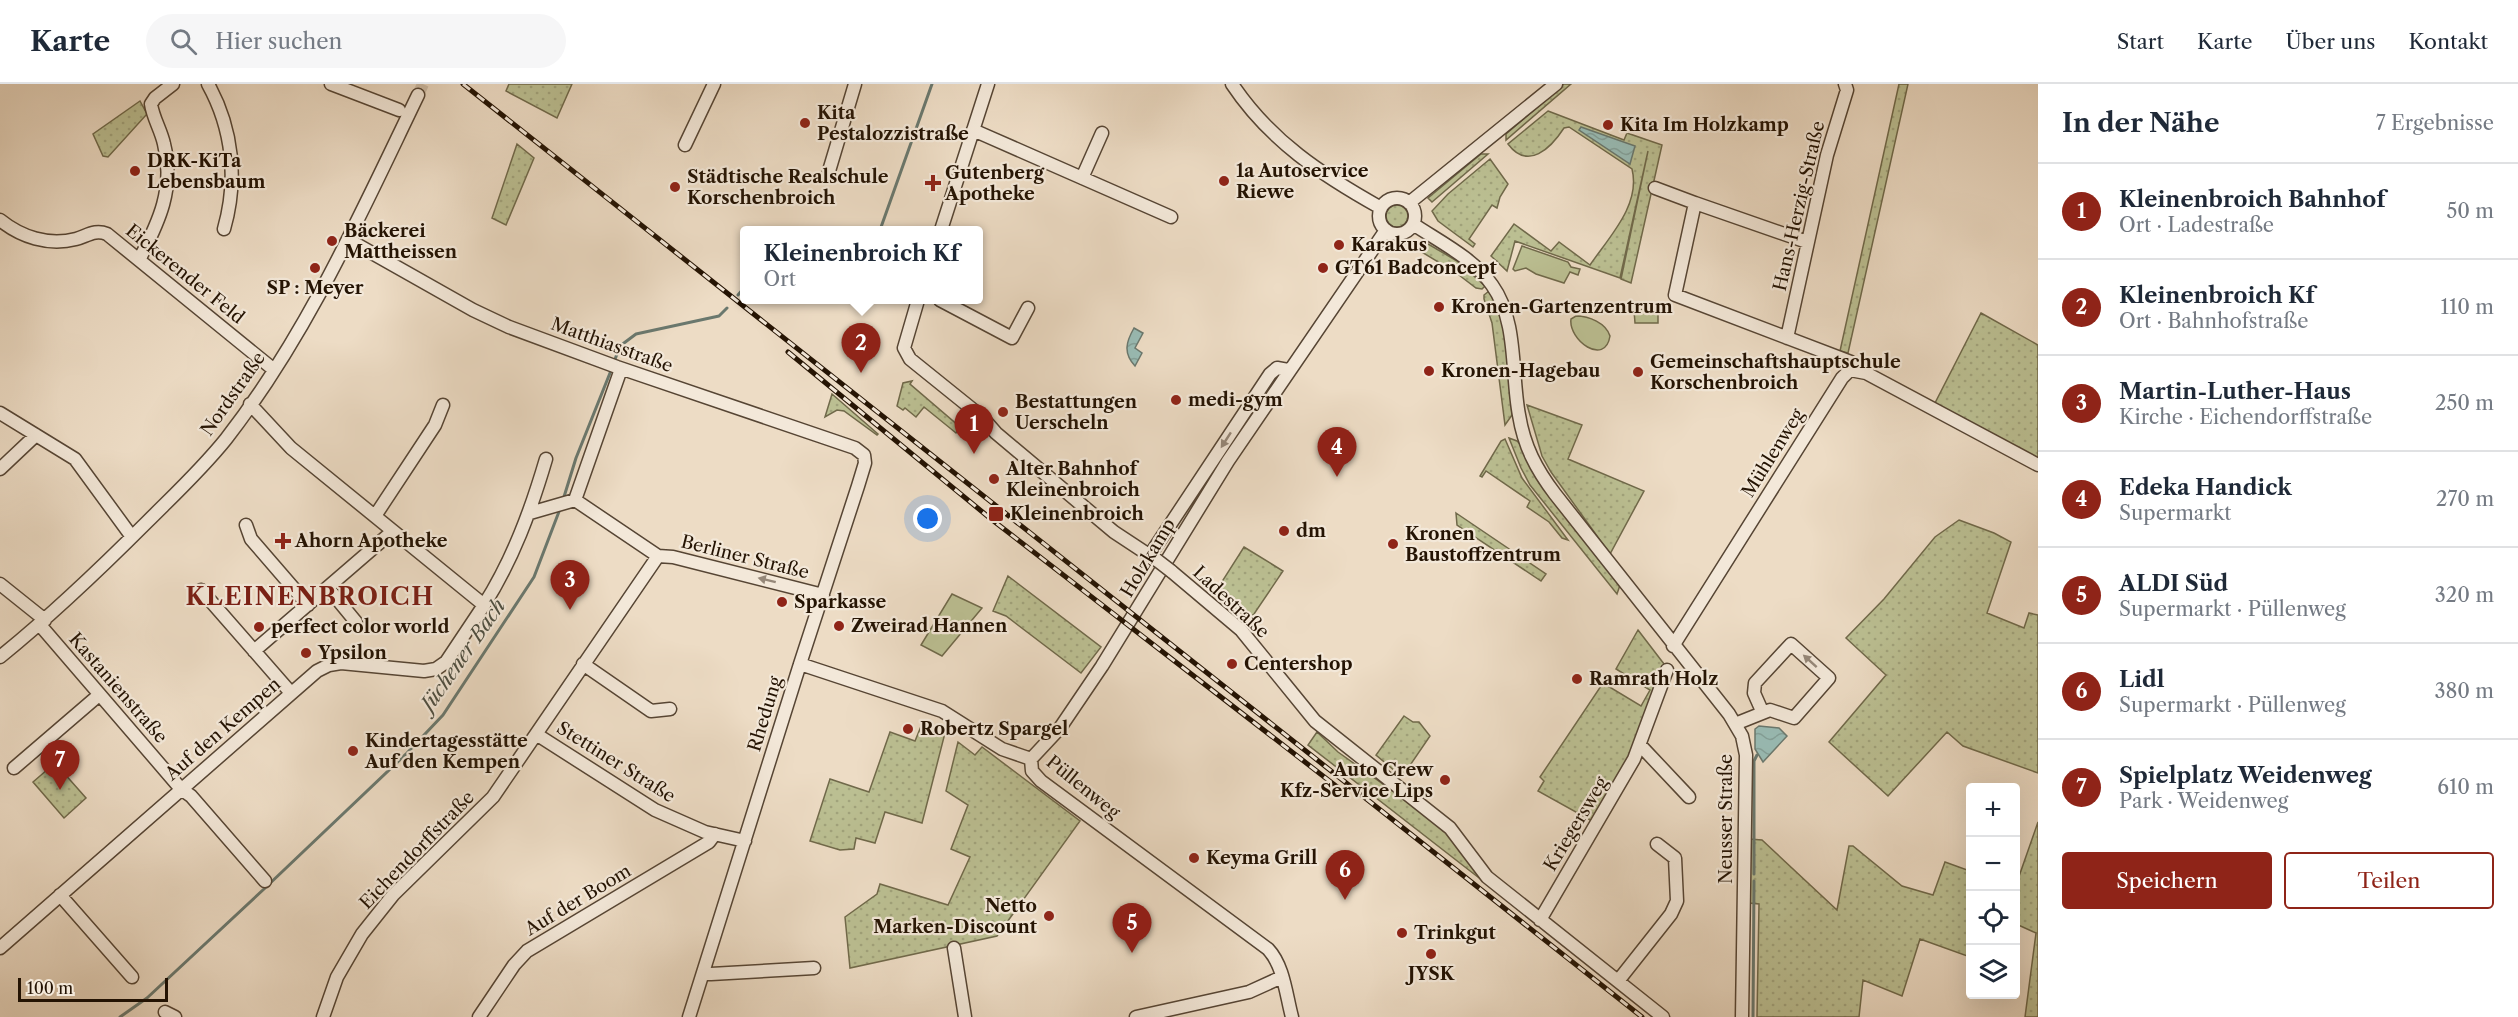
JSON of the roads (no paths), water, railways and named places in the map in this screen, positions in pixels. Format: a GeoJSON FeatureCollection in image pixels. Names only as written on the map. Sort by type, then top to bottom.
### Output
{"type":"FeatureCollection","features":[{"type":"Feature","properties":{"kind":"street"},"geometry":{"type":"LineString","coordinates":[[139,260],[161,216],[168,187],[165,149],[151,104],[159,94],[173,84]]}},
{"type":"Feature","properties":{"kind":"street"},"geometry":{"type":"LineString","coordinates":[[208,84],[223,118],[231,154],[231,198],[224,229]]}},
{"type":"Feature","properties":{"kind":"street"},"geometry":{"type":"LineString","coordinates":[[331,84],[399,110]]}},
{"type":"Feature","properties":{"kind":"street"},"geometry":{"type":"LineString","coordinates":[[685,145],[714,84]]}},
{"type":"Feature","properties":{"kind":"street"},"geometry":{"type":"LineString","coordinates":[[829,171],[855,84]]}},
{"type":"Feature","properties":{"kind":"street"},"geometry":{"type":"LineString","coordinates":[[943,226],[988,84]]}},
{"type":"Feature","properties":{"kind":"street"},"geometry":{"type":"LineString","coordinates":[[1232,84],[1263,125],[1293,152],[1323,174],[1381,208]]}},
{"type":"Feature","properties":{"kind":"street"},"geometry":{"type":"LineString","coordinates":[[1409,203],[1556,84]]}},
{"type":"Feature","properties":{"kind":"street","name":"Hans-Herzig-Straße"},"geometry":{"type":"LineString","coordinates":[[1787,338],[1827,154],[1847,90],[1845,84]]}},
{"type":"Feature","properties":{"kind":"street","name":"Nordstraße"},"geometry":{"type":"LineString","coordinates":[[0,657],[43,623],[132,537],[208,460],[250,404],[307,315],[349,240],[418,94]]}},
{"type":"Feature","properties":{"kind":"street"},"geometry":{"type":"LineString","coordinates":[[974,130],[1171,217]]}},
{"type":"Feature","properties":{"kind":"street"},"geometry":{"type":"LineString","coordinates":[[1082,178],[1102,133]]}},
{"type":"Feature","properties":{"kind":"street"},"geometry":{"type":"LineString","coordinates":[[1655,188],[1807,242]]}},
{"type":"Feature","properties":{"kind":"street"},"geometry":{"type":"LineString","coordinates":[[1400,198],[1409,203],[1414,213],[1413,224],[1401,233],[1386,230],[1379,217],[1384,203],[1400,198]]}},
{"type":"Feature","properties":{"kind":"street"},"geometry":{"type":"LineString","coordinates":[[1695,202],[1675,295],[1851,362]]}},
{"type":"Feature","properties":{"kind":"street","name":"Eickerender Feld"},"geometry":{"type":"LineString","coordinates":[[0,220],[24,235],[52,241],[70,240],[95,232],[103,232],[273,369]]}},
{"type":"Feature","properties":{"kind":"street","name":"Neusser Straße"},"geometry":{"type":"LineString","coordinates":[[1413,224],[1470,263],[1484,275],[1496,291],[1508,326],[1519,415],[1531,458],[1555,494],[1742,736],[1746,755],[1742,1017]]}},
{"type":"Feature","properties":{"kind":"street","name":"Holzkamp"},"geometry":{"type":"LineString","coordinates":[[1031,759],[1060,728],[1102,666],[1221,471],[1386,230]]}},
{"type":"Feature","properties":{"kind":"street","name":"Matthiasstraße"},"geometry":{"type":"LineString","coordinates":[[349,240],[490,319],[582,355],[855,448],[864,455],[864,466]]}},
{"type":"Feature","properties":{"kind":"street","name":"Ladestraße"},"geometry":{"type":"LineString","coordinates":[[917,304],[904,346],[906,354],[1114,532],[1171,571],[1241,630],[1315,721],[1447,825],[1483,873],[1663,1017]]}},
{"type":"Feature","properties":{"kind":"street"},"geometry":{"type":"LineString","coordinates":[[947,304],[1011,338],[1028,308]]}},
{"type":"Feature","properties":{"kind":"street"},"geometry":{"type":"LineString","coordinates":[[573,500],[619,368]]}},
{"type":"Feature","properties":{"kind":"street","name":"Holzkamp"},"geometry":{"type":"LineString","coordinates":[[1154,558],[1270,374],[1277,368],[1288,370]]}},
{"type":"Feature","properties":{"kind":"street","name":"Mühlenweg"},"geometry":{"type":"LineString","coordinates":[[1673,646],[1842,378],[1850,370],[1856,369],[1866,373],[2038,465]]}},
{"type":"Feature","properties":{"kind":"street"},"geometry":{"type":"LineString","coordinates":[[250,404],[291,448],[484,604]]}},
{"type":"Feature","properties":{"kind":"street"},"geometry":{"type":"LineString","coordinates":[[375,516],[435,425],[443,405]]}},
{"type":"Feature","properties":{"kind":"street"},"geometry":{"type":"LineString","coordinates":[[0,413],[78,462],[132,537]]}},
{"type":"Feature","properties":{"kind":"street"},"geometry":{"type":"LineString","coordinates":[[0,469],[36,435]]}},
{"type":"Feature","properties":{"kind":"street","name":"Auf den Kempen"},"geometry":{"type":"LineString","coordinates":[[0,948],[321,668],[333,664],[424,671],[436,669],[446,662],[503,572],[530,513],[546,459]]}},
{"type":"Feature","properties":{"kind":"street","name":"Rhedung"},"geometry":{"type":"LineString","coordinates":[[689,1017],[864,466]]}},
{"type":"Feature","properties":{"kind":"street"},"geometry":{"type":"LineString","coordinates":[[530,513],[573,500]]}},
{"type":"Feature","properties":{"kind":"street"},"geometry":{"type":"LineString","coordinates":[[573,500],[658,556]]}},
{"type":"Feature","properties":{"kind":"street"},"geometry":{"type":"LineString","coordinates":[[246,525],[251,539],[308,605]]}},
{"type":"Feature","properties":{"kind":"street"},"geometry":{"type":"LineString","coordinates":[[254,651],[393,531]]}},
{"type":"Feature","properties":{"kind":"street","name":"Berliner Straße"},"geometry":{"type":"LineString","coordinates":[[658,556],[674,557],[823,595]]}},
{"type":"Feature","properties":{"kind":"street","name":"Eichendorffstraße"},"geometry":{"type":"LineString","coordinates":[[323,1017],[342,968],[368,927],[401,886],[493,797],[658,556]]}},
{"type":"Feature","properties":{"kind":"street","name":"Kastanienstraße"},"geometry":{"type":"LineString","coordinates":[[0,584],[43,623],[99,695],[265,880]]}},
{"type":"Feature","properties":{"kind":"street"},"geometry":{"type":"LineString","coordinates":[[328,588],[356,622]]}},
{"type":"Feature","properties":{"kind":"street"},"geometry":{"type":"LineString","coordinates":[[201,590],[291,693]]}},
{"type":"Feature","properties":{"kind":"street"},"geometry":{"type":"LineString","coordinates":[[1735,724],[1762,711],[1775,710],[1794,718],[1829,678],[1791,644],[1755,684],[1754,693],[1762,711]]}},
{"type":"Feature","properties":{"kind":"street"},"geometry":{"type":"LineString","coordinates":[[582,664],[651,711],[670,709]]}},
{"type":"Feature","properties":{"kind":"street","name":"Püllenweg"},"geometry":{"type":"LineString","coordinates":[[800,664],[942,711],[964,723],[998,747],[1031,759],[1032,771],[1041,781],[1268,949],[1275,958],[1282,977],[1292,1017]]}},
{"type":"Feature","properties":{"kind":"street","name":"Kriegersweg"},"geometry":{"type":"LineString","coordinates":[[1540,920],[1627,773],[1667,670]]}},
{"type":"Feature","properties":{"kind":"street"},"geometry":{"type":"LineString","coordinates":[[14,768],[99,695]]}},
{"type":"Feature","properties":{"kind":"street","name":"Stettiner Straße"},"geometry":{"type":"LineString","coordinates":[[536,734],[644,804],[705,832],[745,841]]}},
{"type":"Feature","properties":{"kind":"street"},"geometry":{"type":"LineString","coordinates":[[1640,744],[1689,797]]}},
{"type":"Feature","properties":{"kind":"street","name":"Auf der Boom"},"geometry":{"type":"LineString","coordinates":[[478,1017],[514,965],[527,951],[709,842],[715,834]]}},
{"type":"Feature","properties":{"kind":"street"},"geometry":{"type":"LineString","coordinates":[[1618,981],[1671,914],[1676,904],[1674,858],[1657,844]]}},
{"type":"Feature","properties":{"kind":"street"},"geometry":{"type":"LineString","coordinates":[[60,895],[132,977]]}},
{"type":"Feature","properties":{"kind":"street"},"geometry":{"type":"LineString","coordinates":[[954,948],[965,1017]]}},
{"type":"Feature","properties":{"kind":"street"},"geometry":{"type":"LineString","coordinates":[[704,973],[814,968]]}},
{"type":"Feature","properties":{"kind":"street"},"geometry":{"type":"LineString","coordinates":[[1136,1017],[1249,992],[1282,977]]}},
{"type":"Feature","properties":{"kind":"water"},"geometry":{"type":"Polygon","coordinates":[[[1581,127],[1635,146],[1630,164],[1579,130],[1581,127]]]}},
{"type":"Feature","properties":{"kind":"water"},"geometry":{"type":"Polygon","coordinates":[[[1134,328],[1143,333],[1135,348],[1142,353],[1135,366],[1127,352],[1129,338],[1134,328]]]}},
{"type":"Feature","properties":{"kind":"water"},"geometry":{"type":"Polygon","coordinates":[[[1759,726],[1779,728],[1787,736],[1763,762],[1755,749],[1755,729],[1759,726]]]}},
{"type":"Feature","properties":{"kind":"waterway","name":"Jüchener Bach"},"geometry":{"type":"LineString","coordinates":[[881,226],[932,84]]}},
{"type":"Feature","properties":{"kind":"waterway","name":"Jüchener Bach"},"geometry":{"type":"LineString","coordinates":[[614,362],[620,346],[636,334],[719,316],[727,308]]}},
{"type":"Feature","properties":{"kind":"waterway","name":"Jüchener Bach"},"geometry":{"type":"LineString","coordinates":[[563,500],[576,458],[612,368]]}},
{"type":"Feature","properties":{"kind":"waterway","name":"Jüchener Bach"},"geometry":{"type":"LineString","coordinates":[[120,1017],[147,998],[264,889],[407,753],[443,715],[534,577],[560,509]]}},
{"type":"Feature","properties":{"kind":"waterway"},"geometry":{"type":"LineString","coordinates":[[1754,874],[1754,761],[1757,755]]}},
{"type":"Feature","properties":{"kind":"waterway"},"geometry":{"type":"LineString","coordinates":[[1753,1017],[1754,881]]}},
{"type":"Feature","properties":{"kind":"tunnel"},"geometry":{"type":"LineString","coordinates":[[418,95],[423,84]]}},
{"type":"Feature","properties":{"kind":"railway"},"geometry":{"type":"LineString","coordinates":[[463,84],[740,303]]}},
{"type":"Feature","properties":{"kind":"railway"},"geometry":{"type":"LineString","coordinates":[[741,304],[1642,1017]]}},
{"type":"Feature","properties":{"kind":"railway"},"geometry":{"type":"LineString","coordinates":[[788,352],[991,519],[1345,793]]}},
{"type":"Feature","properties":{"kind":"place","name":"Kita Pestalozzistraße"},"geometry":{"type":"Point","coordinates":[805,123]}},
{"type":"Feature","properties":{"kind":"place","name":"Kita Im Holzkamp"},"geometry":{"type":"Point","coordinates":[1608,125]}},
{"type":"Feature","properties":{"kind":"place","name":"DRK-KiTa Lebensbaum"},"geometry":{"type":"Point","coordinates":[135,171]}},
{"type":"Feature","properties":{"kind":"place","name":"1a Autoservice Riewe"},"geometry":{"type":"Point","coordinates":[1224,181]}},
{"type":"Feature","properties":{"kind":"place","name":"Gutenberg Apotheke"},"geometry":{"type":"Point","coordinates":[933,183]}},
{"type":"Feature","properties":{"kind":"place","name":"Städtische Realschule Korschenbroich"},"geometry":{"type":"Point","coordinates":[675,187]}},
{"type":"Feature","properties":{"kind":"place","name":"Bäckerei Mattheissen"},"geometry":{"type":"Point","coordinates":[332,241]}},
{"type":"Feature","properties":{"kind":"place","name":"Karakus"},"geometry":{"type":"Point","coordinates":[1339,245]}},
{"type":"Feature","properties":{"kind":"place","name":"SP : Meyer"},"geometry":{"type":"Point","coordinates":[315,268]}},
{"type":"Feature","properties":{"kind":"place","name":"GT61 Badconcept"},"geometry":{"type":"Point","coordinates":[1323,268]}},
{"type":"Feature","properties":{"kind":"place","name":"Kronen-Gartenzentrum"},"geometry":{"type":"Point","coordinates":[1439,307]}},
{"type":"Feature","properties":{"kind":"place","name":"Kronen-Hagebau"},"geometry":{"type":"Point","coordinates":[1429,371]}},
{"type":"Feature","properties":{"kind":"place","name":"Gemeinschaftshauptschule Korschenbroich"},"geometry":{"type":"Point","coordinates":[1638,372]}},
{"type":"Feature","properties":{"kind":"place","name":"Kleinenbroich Kf"},"geometry":{"type":"Point","coordinates":[861,373]}},
{"type":"Feature","properties":{"kind":"place","name":"medi-gym"},"geometry":{"type":"Point","coordinates":[1176,400]}},
{"type":"Feature","properties":{"kind":"place","name":"Bestattungen Uerscheln"},"geometry":{"type":"Point","coordinates":[1003,412]}},
{"type":"Feature","properties":{"kind":"place","name":"Kleinenbroich Bahnhof"},"geometry":{"type":"Point","coordinates":[974,454]}},
{"type":"Feature","properties":{"kind":"place","name":"Edeka Handick"},"geometry":{"type":"Point","coordinates":[1337,477]}},
{"type":"Feature","properties":{"kind":"place","name":"Alter Bahnhof Kleinenbroich"},"geometry":{"type":"Point","coordinates":[994,479]}},
{"type":"Feature","properties":{"kind":"place","name":"Kleinenbroich"},"geometry":{"type":"Point","coordinates":[996,514]}},
{"type":"Feature","properties":{"kind":"place","name":"dm"},"geometry":{"type":"Point","coordinates":[1284,531]}},
{"type":"Feature","properties":{"kind":"place","name":"Ahorn Apotheke"},"geometry":{"type":"Point","coordinates":[283,541]}},
{"type":"Feature","properties":{"kind":"place","name":"Kronen Baustoffzentrum"},"geometry":{"type":"Point","coordinates":[1393,544]}},
{"type":"Feature","properties":{"kind":"place","name":"Sparkasse"},"geometry":{"type":"Point","coordinates":[782,602]}},
{"type":"Feature","properties":{"kind":"place","name":"Martin-Luther-Haus"},"geometry":{"type":"Point","coordinates":[570,610]}},
{"type":"Feature","properties":{"kind":"place","name":"Zweirad Hannen"},"geometry":{"type":"Point","coordinates":[839,626]}},
{"type":"Feature","properties":{"kind":"place","name":"perfect color world"},"geometry":{"type":"Point","coordinates":[259,627]}},
{"type":"Feature","properties":{"kind":"place","name":"Ypsilon"},"geometry":{"type":"Point","coordinates":[306,653]}},
{"type":"Feature","properties":{"kind":"place","name":"Centershop"},"geometry":{"type":"Point","coordinates":[1232,664]}},
{"type":"Feature","properties":{"kind":"place","name":"Ramrath Holz"},"geometry":{"type":"Point","coordinates":[1577,679]}},
{"type":"Feature","properties":{"kind":"place","name":"Robertz Spargel"},"geometry":{"type":"Point","coordinates":[908,729]}},
{"type":"Feature","properties":{"kind":"place","name":"Kindertagesstätte Auf den Kempen"},"geometry":{"type":"Point","coordinates":[353,751]}},
{"type":"Feature","properties":{"kind":"place","name":"Auto Crew Kfz-Service Lips"},"geometry":{"type":"Point","coordinates":[1445,780]}},
{"type":"Feature","properties":{"kind":"place","name":"Spielplatz Weidenweg"},"geometry":{"type":"Point","coordinates":[60,790]}},
{"type":"Feature","properties":{"kind":"place","name":"Keyma Grill"},"geometry":{"type":"Point","coordinates":[1194,858]}},
{"type":"Feature","properties":{"kind":"place","name":"Lidl"},"geometry":{"type":"Point","coordinates":[1345,900]}},
{"type":"Feature","properties":{"kind":"place","name":"Netto Marken-Discount"},"geometry":{"type":"Point","coordinates":[1049,916]}},
{"type":"Feature","properties":{"kind":"place","name":"Trinkgut"},"geometry":{"type":"Point","coordinates":[1402,933]}},
{"type":"Feature","properties":{"kind":"place","name":"ALDI Süd"},"geometry":{"type":"Point","coordinates":[1132,953]}},
{"type":"Feature","properties":{"kind":"place","name":"JYSK"},"geometry":{"type":"Point","coordinates":[1431,954]}},
{"type":"Feature","properties":{"kind":"district","name":"KLEINENBROICH"},"geometry":{"type":"Point","coordinates":[310,597]}}]}
